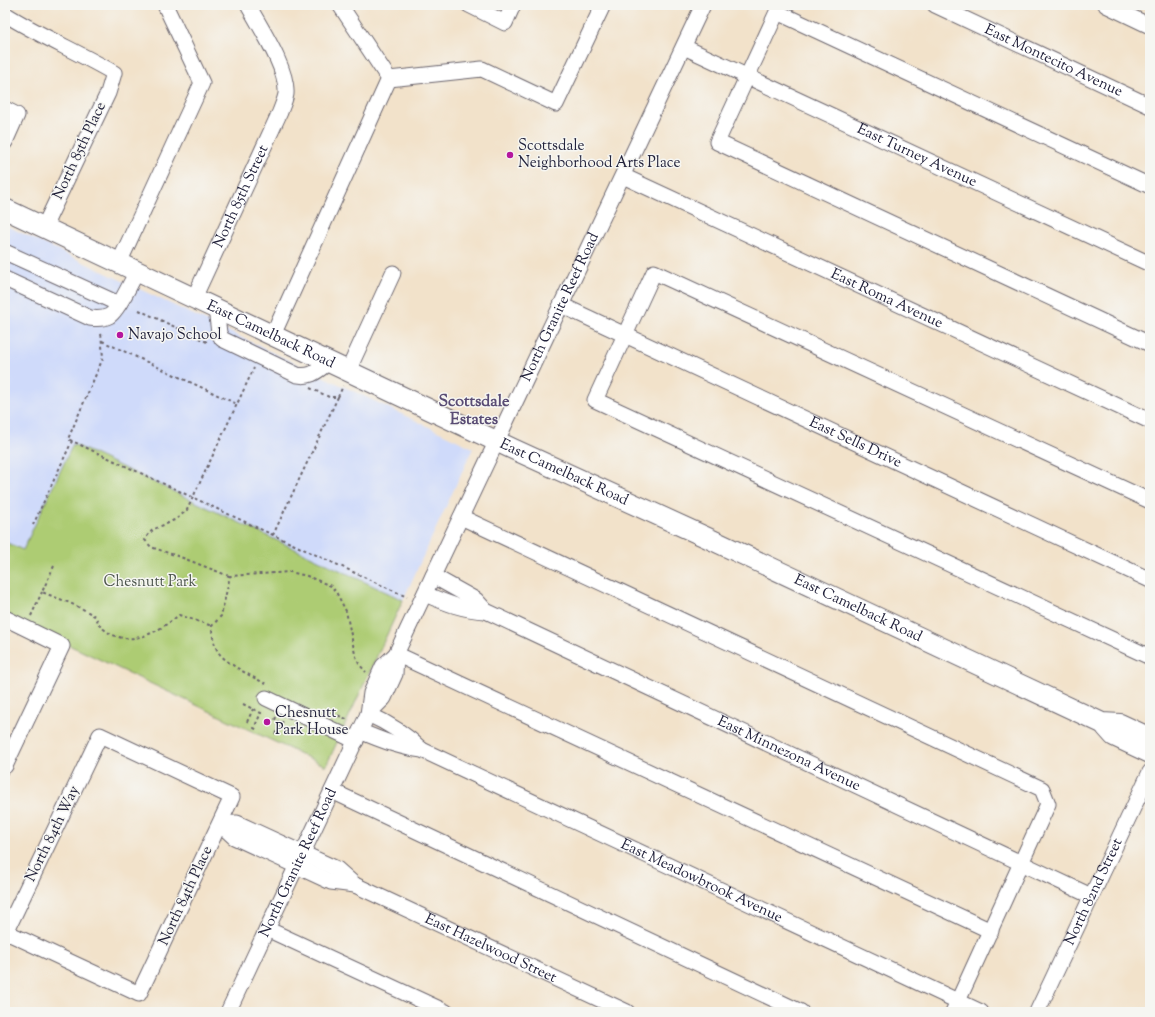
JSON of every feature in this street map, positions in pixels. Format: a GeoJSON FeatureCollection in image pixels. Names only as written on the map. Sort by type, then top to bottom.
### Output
{"type":"FeatureCollection","features":[{"type":"Feature","properties":{"kind":"main road","name":"East Camelback Road"},"geometry":{"type":"LineString","coordinates":[[5,209],[497,441],[1102,723],[1120,724],[1150,738]]}},
{"type":"Feature","properties":{"kind":"main road","name":"East Camelback Road"},"geometry":{"type":"LineString","coordinates":[[1102,723],[1114,736],[1150,753]]}},
{"type":"Feature","properties":{"kind":"street"},"geometry":{"type":"LineString","coordinates":[[119,263],[202,83],[165,5]]}},
{"type":"Feature","properties":{"kind":"street","name":"North 85th Street"},"geometry":{"type":"LineString","coordinates":[[194,298],[280,112],[286,94],[284,77],[278,62],[248,5]]}},
{"type":"Feature","properties":{"kind":"street"},"geometry":{"type":"LineString","coordinates":[[340,5],[389,79]]}},
{"type":"Feature","properties":{"kind":"street"},"geometry":{"type":"LineString","coordinates":[[469,5],[505,23],[513,5]]}},
{"type":"Feature","properties":{"kind":"street"},"geometry":{"type":"LineString","coordinates":[[389,79],[482,69],[556,104],[603,5]]}},
{"type":"Feature","properties":{"kind":"street","name":"North Granite Reef Road"},"geometry":{"type":"LineString","coordinates":[[228,1012],[368,714],[384,698],[395,674],[396,654],[703,5]]}},
{"type":"Feature","properties":{"kind":"street","name":"East Montecito Avenue"},"geometry":{"type":"LineString","coordinates":[[935,5],[1150,106]]}},
{"type":"Feature","properties":{"kind":"street"},"geometry":{"type":"LineString","coordinates":[[1106,5],[1150,26]]}},
{"type":"Feature","properties":{"kind":"street"},"geometry":{"type":"LineString","coordinates":[[1150,186],[777,12],[717,142],[1150,344]]}},
{"type":"Feature","properties":{"kind":"street","name":"North 85th Place"},"geometry":{"type":"LineString","coordinates":[[5,14],[114,72],[108,94],[44,227]]}},
{"type":"Feature","properties":{"kind":"street","name":"East Turney Avenue"},"geometry":{"type":"LineString","coordinates":[[684,47],[1150,264]]}},
{"type":"Feature","properties":{"kind":"street"},"geometry":{"type":"LineString","coordinates":[[273,335],[389,79]]}},
{"type":"Feature","properties":{"kind":"street"},"geometry":{"type":"LineString","coordinates":[[5,109],[17,114],[5,142]]}},
{"type":"Feature","properties":{"kind":"street","name":"East Roma Avenue"},"geometry":{"type":"LineString","coordinates":[[623,176],[1150,421]]}},
{"type":"Feature","properties":{"kind":"street"},"geometry":{"type":"LineString","coordinates":[[5,252],[119,304]]}},
{"type":"Feature","properties":{"kind":"street"},"geometry":{"type":"LineString","coordinates":[[5,279],[90,318],[99,319],[110,316],[119,304],[137,271]]}},
{"type":"Feature","properties":{"kind":"street"},"geometry":{"type":"LineString","coordinates":[[1150,501],[654,272],[595,400],[1150,658]]}},
{"type":"Feature","properties":{"kind":"street"},"geometry":{"type":"LineString","coordinates":[[348,371],[393,273]]}},
{"type":"Feature","properties":{"kind":"street","name":"East Sells Drive"},"geometry":{"type":"LineString","coordinates":[[561,305],[1150,580]]}},
{"type":"Feature","properties":{"kind":"street"},"geometry":{"type":"LineString","coordinates":[[216,308],[219,333],[222,339],[305,377],[310,376],[329,362]]}},
{"type":"Feature","properties":{"kind":"street"},"geometry":{"type":"LineString","coordinates":[[461,517],[1042,789],[1048,804],[956,1007]]}},
{"type":"Feature","properties":{"kind":"street","name":"East Minnezona Avenue"},"geometry":{"type":"LineString","coordinates":[[433,576],[476,600],[486,611]]}},
{"type":"Feature","properties":{"kind":"street","name":"East Minnezona Avenue"},"geometry":{"type":"LineString","coordinates":[[425,594],[445,603],[471,610],[486,611],[1092,896]]}},
{"type":"Feature","properties":{"kind":"street"},"geometry":{"type":"LineString","coordinates":[[5,618],[62,646],[5,766]]}},
{"type":"Feature","properties":{"kind":"street"},"geometry":{"type":"LineString","coordinates":[[396,654],[991,931]]}},
{"type":"Feature","properties":{"kind":"street","name":"East Meadowbrook Avenue"},"geometry":{"type":"LineString","coordinates":[[267,692],[358,736],[380,740],[411,749],[422,750]]}},
{"type":"Feature","properties":{"kind":"street","name":"East Meadowbrook Avenue"},"geometry":{"type":"LineString","coordinates":[[368,714],[386,723],[414,742],[422,750],[956,1007],[981,1012]]}},
{"type":"Feature","properties":{"kind":"street","name":"North 84th Place"},"geometry":{"type":"LineString","coordinates":[[6,932],[139,994],[232,797],[100,735]]}},
{"type":"Feature","properties":{"kind":"street","name":"North 84th Way"},"geometry":{"type":"LineString","coordinates":[[6,932],[100,735]]}},
{"type":"Feature","properties":{"kind":"street","name":"North 82nd Street"},"geometry":{"type":"LineString","coordinates":[[1037,1012],[1150,772]]}},
{"type":"Feature","properties":{"kind":"street"},"geometry":{"type":"LineString","coordinates":[[332,791],[801,1012]]}},
{"type":"Feature","properties":{"kind":"street","name":"East Hazelwood Street"},"geometry":{"type":"LineString","coordinates":[[220,824],[234,837],[258,841],[300,860],[337,869],[355,885],[627,1012]]}},
{"type":"Feature","properties":{"kind":"street"},"geometry":{"type":"LineString","coordinates":[[267,929],[446,1012]]}},
{"type":"Feature","properties":{"kind":"path"},"geometry":{"type":"LineString","coordinates":[[101,328],[103,358],[68,439],[407,597]]}},
{"type":"Feature","properties":{"kind":"path"},"geometry":{"type":"LineString","coordinates":[[102,340],[237,405]]}},
{"type":"Feature","properties":{"kind":"path"},"geometry":{"type":"LineString","coordinates":[[255,365],[194,498],[187,510],[174,521],[155,528],[148,533],[145,540],[151,547],[229,576],[290,572],[307,576],[331,586],[336,592],[346,611],[355,654],[359,664],[367,674]]}},
{"type":"Feature","properties":{"kind":"path"},"geometry":{"type":"LineString","coordinates":[[273,535],[338,397]]}},
{"type":"Feature","properties":{"kind":"path"},"geometry":{"type":"LineString","coordinates":[[33,525],[72,441]]}},
{"type":"Feature","properties":{"kind":"path"},"geometry":{"type":"LineString","coordinates":[[30,618],[54,566]]}},
{"type":"Feature","properties":{"kind":"path"},"geometry":{"type":"LineString","coordinates":[[229,576],[221,616],[212,626],[215,644],[219,653],[267,692]]}},
{"type":"Feature","properties":{"kind":"path"},"geometry":{"type":"LineString","coordinates":[[42,592],[70,603],[95,616],[99,625],[118,636],[137,638],[147,636],[164,627],[179,615],[212,627]]}},
{"type":"Feature","properties":{"kind":"path"},"geometry":{"type":"LineString","coordinates":[[243,704],[261,713],[254,728],[258,730]]}},
{"type":"Feature","properties":{"kind":"path"},"geometry":{"type":"LineString","coordinates":[[247,722],[253,709]]}},
{"type":"Feature","properties":{"kind":"path"},"geometry":{"type":"LineString","coordinates":[[325,710],[350,720]]}},
{"type":"Feature","properties":{"kind":"path"},"geometry":{"type":"LineString","coordinates":[[275,734],[284,718]]}},
{"type":"Feature","properties":{"kind":"shaded area","name":"Navajo School"},"geometry":{"type":"Polygon","coordinates":[[[5,225],[473,448],[403,600],[73,445],[23,550],[5,542],[5,225]]]}},
{"type":"Feature","properties":{"kind":"green space","name":"Chesnutt Park"},"geometry":{"type":"Polygon","coordinates":[[[73,444],[403,600],[326,766],[5,615],[5,542],[23,550],[73,444]]]}},
{"type":"Feature","properties":{"kind":"place","name":"Scottsdale Neighborhood Arts Place"},"geometry":{"type":"Point","coordinates":[510,155]}},
{"type":"Feature","properties":{"kind":"place","name":"Navajo School"},"geometry":{"type":"Point","coordinates":[120,335]}},
{"type":"Feature","properties":{"kind":"place","name":"Chesnutt Park House"},"geometry":{"type":"Point","coordinates":[267,722]}},
{"type":"Feature","properties":{"kind":"district","name":"Scottsdale Estates"},"geometry":{"type":"Point","coordinates":[474,411]}}]}
